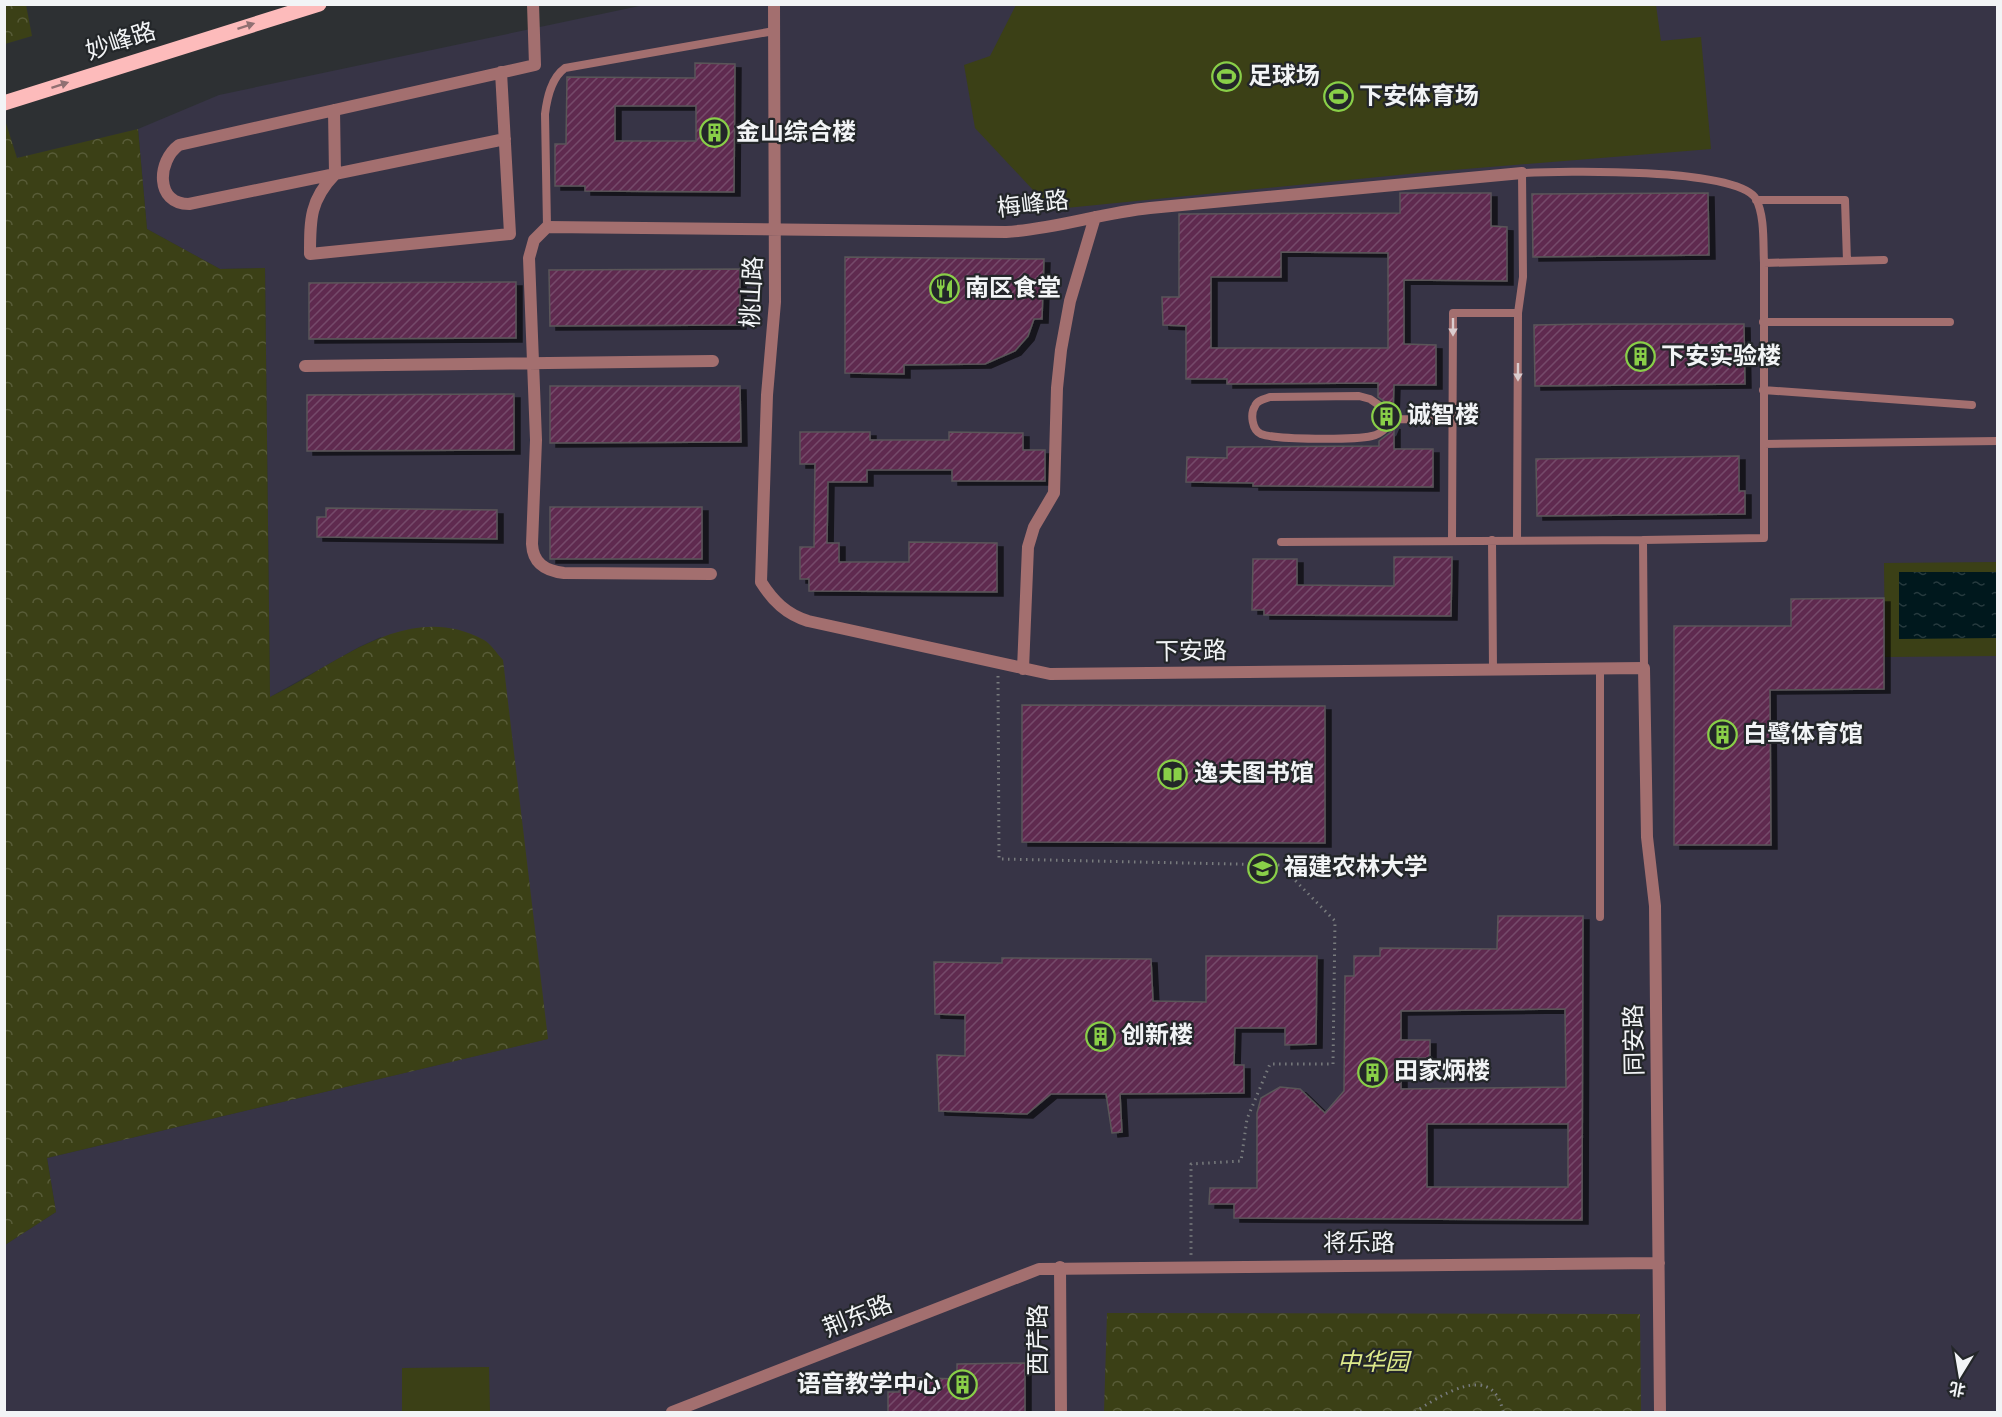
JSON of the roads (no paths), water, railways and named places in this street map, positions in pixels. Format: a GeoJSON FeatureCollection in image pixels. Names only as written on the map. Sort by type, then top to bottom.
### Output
{"type":"FeatureCollection","features":[{"type":"Feature","properties":{"kind":"main road","name":"妙峰路"},"geometry":{"type":"LineString","coordinates":[[4,103],[319,4]]}},
{"type":"Feature","properties":{"kind":"street"},"geometry":{"type":"LineString","coordinates":[[505,139],[178,204],[166,196],[164,172],[171,151],[179,145],[535,65],[533,4]]}},
{"type":"Feature","properties":{"kind":"street","name":"桃山路"},"geometry":{"type":"LineString","coordinates":[[761,582],[776,228],[774,4]]}},
{"type":"Feature","properties":{"kind":"street"},"geometry":{"type":"LineString","coordinates":[[334,110],[335,174],[319,190],[315,199],[310,228],[310,254],[510,234],[501,72]]}},
{"type":"Feature","properties":{"kind":"street","name":"梅峰路"},"geometry":{"type":"LineString","coordinates":[[547,227],[1006,232],[1048,228],[1150,208],[1522,173]]}},
{"type":"Feature","properties":{"kind":"street"},"geometry":{"type":"LineString","coordinates":[[1023,669],[1028,547],[1034,527],[1054,493],[1057,388],[1065,325],[1075,280],[1095,217]]}},
{"type":"Feature","properties":{"kind":"street"},"geometry":{"type":"LineString","coordinates":[[547,227],[534,240],[529,258],[536,468],[532,544],[537,562],[550,570],[564,573],[711,574]]}},
{"type":"Feature","properties":{"kind":"street"},"geometry":{"type":"LineString","coordinates":[[305,366],[713,361]]}},
{"type":"Feature","properties":{"kind":"street","name":"下安路"},"geometry":{"type":"LineString","coordinates":[[761,582],[770,596],[796,618],[1050,674],[1644,668]]}},
{"type":"Feature","properties":{"kind":"street","name":"同安路"},"geometry":{"type":"LineString","coordinates":[[1644,668],[1647,837],[1655,906],[1660,1413]]}},
{"type":"Feature","properties":{"kind":"street","name":"将乐路"},"geometry":{"type":"LineString","coordinates":[[1060,1267],[1659,1263]]}},
{"type":"Feature","properties":{"kind":"street","name":"荆东路"},"geometry":{"type":"LineString","coordinates":[[672,1413],[1039,1269],[1060,1267]]}},
{"type":"Feature","properties":{"kind":"street","name":"西芹路"},"geometry":{"type":"LineString","coordinates":[[1060,1267],[1061,1413]]}},
{"type":"Feature","properties":{"kind":"lane"},"geometry":{"type":"LineString","coordinates":[[547,227],[546,102],[560,72],[565,68],[774,31]]}},
{"type":"Feature","properties":{"kind":"lane"},"geometry":{"type":"LineString","coordinates":[[1281,542],[1764,538],[1764,263],[1761,220],[1756,200],[1750,193],[1731,183],[1698,178],[1618,172],[1522,173],[1523,277],[1518,313],[1517,540]]}},
{"type":"Feature","properties":{"kind":"lane"},"geometry":{"type":"LineString","coordinates":[[1756,200],[1845,200],[1847,261]]}},
{"type":"Feature","properties":{"kind":"lane"},"geometry":{"type":"LineString","coordinates":[[1764,263],[1884,261]]}},
{"type":"Feature","properties":{"kind":"lane"},"geometry":{"type":"LineString","coordinates":[[1452,541],[1453,313],[1518,313]]}},
{"type":"Feature","properties":{"kind":"lane"},"geometry":{"type":"LineString","coordinates":[[1763,322],[1950,322]]}},
{"type":"Feature","properties":{"kind":"lane"},"geometry":{"type":"LineString","coordinates":[[1763,390],[1972,405]]}},
{"type":"Feature","properties":{"kind":"lane"},"geometry":{"type":"LineString","coordinates":[[1359,396],[1378,403],[1386,410],[1389,419],[1387,427],[1374,436],[1272,436],[1257,432],[1253,426],[1253,413],[1259,400],[1270,397],[1359,396]]}},
{"type":"Feature","properties":{"kind":"lane"},"geometry":{"type":"LineString","coordinates":[[1389,419],[1452,420]]}},
{"type":"Feature","properties":{"kind":"lane"},"geometry":{"type":"LineString","coordinates":[[1764,444],[1998,441]]}},
{"type":"Feature","properties":{"kind":"lane"},"geometry":{"type":"LineString","coordinates":[[1492,540],[1493,670]]}},
{"type":"Feature","properties":{"kind":"lane"},"geometry":{"type":"LineString","coordinates":[[1643,540],[1644,668]]}},
{"type":"Feature","properties":{"kind":"lane"},"geometry":{"type":"LineString","coordinates":[[1599,916],[1600,669]]}},
{"type":"Feature","properties":{"kind":"water"},"geometry":{"type":"Polygon","coordinates":[[[1899,572],[1997,572],[1997,638],[1899,639],[1899,572]]]}},
{"type":"Feature","properties":{"kind":"place","name":"足球场"},"geometry":{"type":"Point","coordinates":[1227,77]}},
{"type":"Feature","properties":{"kind":"place","name":"下安体育场"},"geometry":{"type":"Point","coordinates":[1338,97]}},
{"type":"Feature","properties":{"kind":"place","name":"金山综合楼"},"geometry":{"type":"Point","coordinates":[715,133]}},
{"type":"Feature","properties":{"kind":"place","name":"南区食堂"},"geometry":{"type":"Point","coordinates":[944,289]}},
{"type":"Feature","properties":{"kind":"place","name":"下安实验楼"},"geometry":{"type":"Point","coordinates":[1640,357]}},
{"type":"Feature","properties":{"kind":"place","name":"诚智楼"},"geometry":{"type":"Point","coordinates":[1386,416]}},
{"type":"Feature","properties":{"kind":"place","name":"白鹭体育馆"},"geometry":{"type":"Point","coordinates":[1722,735]}},
{"type":"Feature","properties":{"kind":"place","name":"逸夫图书馆"},"geometry":{"type":"Point","coordinates":[1173,774]}},
{"type":"Feature","properties":{"kind":"place","name":"福建农林大学"},"geometry":{"type":"Point","coordinates":[1263,868]}},
{"type":"Feature","properties":{"kind":"place","name":"创新楼"},"geometry":{"type":"Point","coordinates":[1100,1036]}},
{"type":"Feature","properties":{"kind":"place","name":"田家炳楼"},"geometry":{"type":"Point","coordinates":[1373,1072]}},
{"type":"Feature","properties":{"kind":"place","name":"语音教学中心"},"geometry":{"type":"Point","coordinates":[962,1385]}},
{"type":"Feature","properties":{"kind":"park label","name":"中华园"},"geometry":{"type":"Point","coordinates":[1373,1363]}}]}
